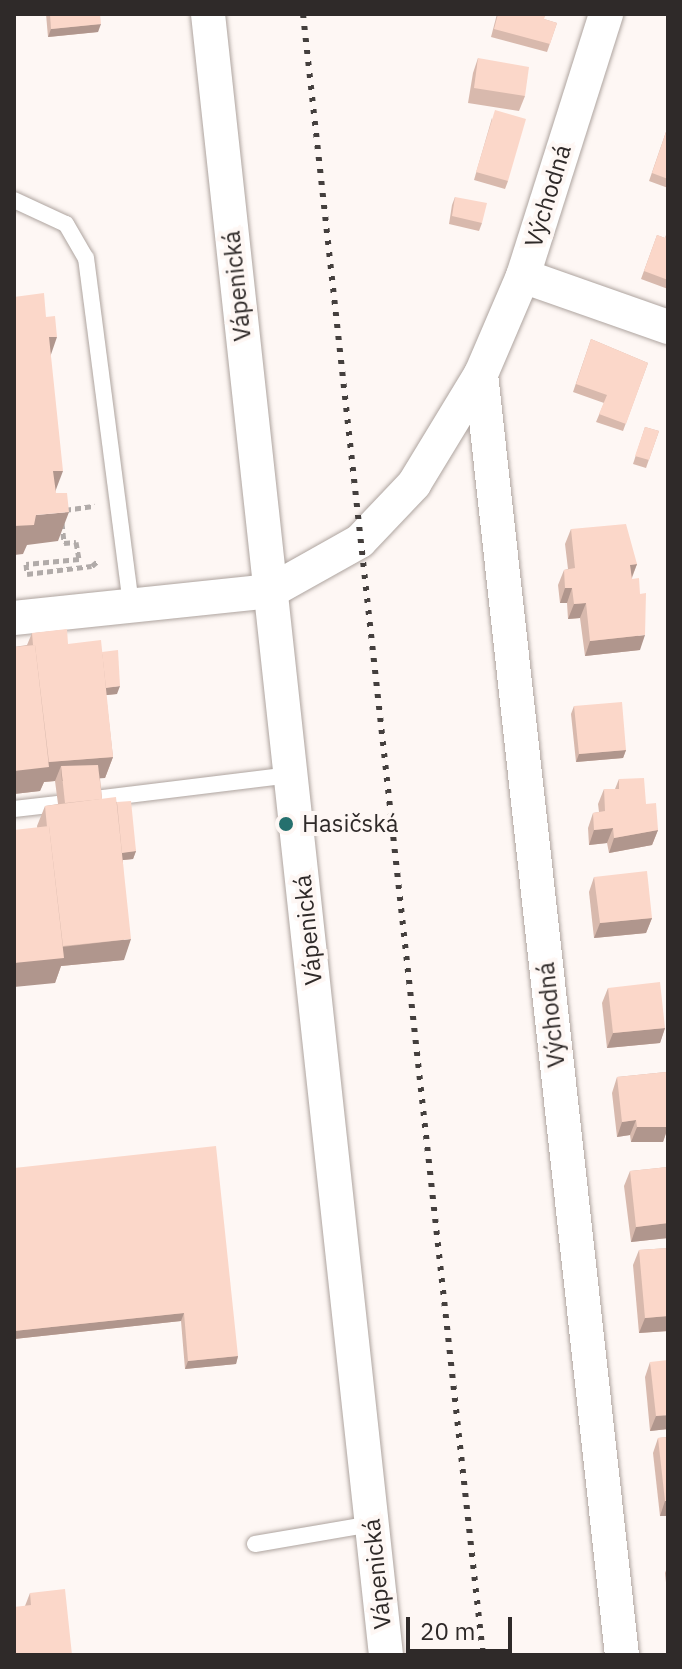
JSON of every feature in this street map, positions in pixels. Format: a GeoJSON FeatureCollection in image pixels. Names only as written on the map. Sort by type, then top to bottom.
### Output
{"type":"FeatureCollection","features":[{"type":"Feature","properties":{"kind":"street","name":"Vápenická"},"geometry":{"type":"LineString","coordinates":[[208,14],[386,1655]]}},
{"type":"Feature","properties":{"kind":"street","name":"Východná"},"geometry":{"type":"LineString","coordinates":[[271,591],[360,541],[414,484],[481,374],[523,276],[606,14]]}},
{"type":"Feature","properties":{"kind":"street"},"geometry":{"type":"LineString","coordinates":[[523,276],[668,327]]}},
{"type":"Feature","properties":{"kind":"street","name":"Východná"},"geometry":{"type":"LineString","coordinates":[[481,374],[622,1655]]}},
{"type":"Feature","properties":{"kind":"street"},"geometry":{"type":"LineString","coordinates":[[14,618],[271,591]]}},
{"type":"Feature","properties":{"kind":"lane"},"geometry":{"type":"LineString","coordinates":[[14,200],[66,224],[86,258],[131,605]]}},
{"type":"Feature","properties":{"kind":"lane"},"geometry":{"type":"LineString","coordinates":[[95,799],[291,775]]}},
{"type":"Feature","properties":{"kind":"lane"},"geometry":{"type":"LineString","coordinates":[[14,809],[58,804]]}},
{"type":"Feature","properties":{"kind":"lane"},"geometry":{"type":"LineString","coordinates":[[255,1544],[372,1524]]}},
{"type":"Feature","properties":{"kind":"path"},"geometry":{"type":"LineString","coordinates":[[52,511],[95,506],[100,518]]}},
{"type":"Feature","properties":{"kind":"path"},"geometry":{"type":"LineString","coordinates":[[61,510],[64,543],[76,542],[79,559],[26,564],[27,574],[92,566],[104,556]]}},
{"type":"Feature","properties":{"kind":"building"},"geometry":{"type":"Polygon","coordinates":[[[50,14],[100,14],[101,24],[51,29],[50,14]]]}},
{"type":"Feature","properties":{"kind":"building"},"geometry":{"type":"Polygon","coordinates":[[[498,14],[546,14],[544,19],[557,23],[550,44],[494,29],[498,14]]]}},
{"type":"Feature","properties":{"kind":"building"},"geometry":{"type":"Polygon","coordinates":[[[478,58],[529,67],[525,96],[474,88],[478,58]]]}},
{"type":"Feature","properties":{"kind":"building"},"geometry":{"type":"Polygon","coordinates":[[[495,110],[526,119],[508,181],[476,172],[495,110]]]}},
{"type":"Feature","properties":{"kind":"building"},"geometry":{"type":"Polygon","coordinates":[[[668,126],[668,179],[652,173],[668,126]]]}},
{"type":"Feature","properties":{"kind":"building"},"geometry":{"type":"Polygon","coordinates":[[[455,197],[487,203],[482,223],[452,216],[455,197]]]}},
{"type":"Feature","properties":{"kind":"building"},"geometry":{"type":"Polygon","coordinates":[[[668,230],[668,280],[644,271],[657,235],[665,238],[668,230]]]}},
{"type":"Feature","properties":{"kind":"building"},"geometry":{"type":"Polygon","coordinates":[[[44,293],[46,317],[55,316],[57,337],[49,337],[63,471],[53,471],[56,493],[67,493],[69,512],[36,515],[34,525],[14,526],[14,297],[44,293]]]}},
{"type":"Feature","properties":{"kind":"building"},"geometry":{"type":"Polygon","coordinates":[[[591,339],[648,363],[626,424],[599,414],[607,395],[576,384],[591,339]]]}},
{"type":"Feature","properties":{"kind":"building"},"geometry":{"type":"Polygon","coordinates":[[[645,427],[659,431],[649,460],[635,456],[645,427]]]}},
{"type":"Feature","properties":{"kind":"building"},"geometry":{"type":"Polygon","coordinates":[[[626,524],[637,564],[630,565],[632,579],[639,578],[640,594],[646,593],[645,635],[590,641],[586,603],[574,604],[572,588],[565,588],[564,570],[575,568],[571,529],[626,524]]]}},
{"type":"Feature","properties":{"kind":"building"},"geometry":{"type":"Polygon","coordinates":[[[67,629],[68,644],[101,640],[113,757],[49,762],[32,633],[67,629]]]}},
{"type":"Feature","properties":{"kind":"building"},"geometry":{"type":"Polygon","coordinates":[[[35,645],[49,767],[14,771],[14,647],[35,645]]]}},
{"type":"Feature","properties":{"kind":"building"},"geometry":{"type":"Polygon","coordinates":[[[118,650],[120,686],[106,688],[102,652],[118,650]]]}},
{"type":"Feature","properties":{"kind":"building"},"geometry":{"type":"Polygon","coordinates":[[[622,702],[626,750],[579,754],[574,706],[622,702]]]}},
{"type":"Feature","properties":{"kind":"building"},"geometry":{"type":"Polygon","coordinates":[[[98,765],[102,799],[65,803],[61,766],[98,765]]]}},
{"type":"Feature","properties":{"kind":"building"},"geometry":{"type":"Polygon","coordinates":[[[644,778],[646,804],[656,803],[658,830],[614,838],[613,828],[594,830],[593,813],[605,811],[604,789],[619,789],[619,779],[644,778]]]}},
{"type":"Feature","properties":{"kind":"building"},"geometry":{"type":"Polygon","coordinates":[[[116,797],[131,939],[63,946],[45,806],[116,797]]]}},
{"type":"Feature","properties":{"kind":"building"},"geometry":{"type":"Polygon","coordinates":[[[131,801],[136,851],[122,853],[117,802],[131,801]]]}},
{"type":"Feature","properties":{"kind":"building"},"geometry":{"type":"Polygon","coordinates":[[[49,826],[64,958],[14,963],[14,830],[49,826]]]}},
{"type":"Feature","properties":{"kind":"building"},"geometry":{"type":"Polygon","coordinates":[[[647,871],[652,918],[600,923],[594,877],[647,871]]]}},
{"type":"Feature","properties":{"kind":"building"},"geometry":{"type":"Polygon","coordinates":[[[660,982],[665,1028],[613,1033],[608,988],[660,982]]]}},
{"type":"Feature","properties":{"kind":"building"},"geometry":{"type":"Polygon","coordinates":[[[666,1072],[668,1127],[637,1127],[636,1120],[622,1122],[617,1077],[666,1072]]]}},
{"type":"Feature","properties":{"kind":"building"},"geometry":{"type":"Polygon","coordinates":[[[216,1146],[238,1356],[188,1361],[184,1313],[14,1331],[14,1168],[216,1146]]]}},
{"type":"Feature","properties":{"kind":"building"},"geometry":{"type":"Polygon","coordinates":[[[668,1167],[668,1223],[636,1227],[630,1171],[668,1167]]]}},
{"type":"Feature","properties":{"kind":"building"},"geometry":{"type":"Polygon","coordinates":[[[668,1248],[668,1316],[645,1318],[639,1250],[668,1248]]]}},
{"type":"Feature","properties":{"kind":"building"},"geometry":{"type":"Polygon","coordinates":[[[668,1360],[668,1415],[656,1416],[650,1362],[668,1360]]]}},
{"type":"Feature","properties":{"kind":"building"},"geometry":{"type":"Polygon","coordinates":[[[668,1437],[668,1501],[665,1501],[658,1438],[668,1437]]]}},
{"type":"Feature","properties":{"kind":"building"},"geometry":{"type":"Polygon","coordinates":[[[65,1589],[72,1655],[14,1655],[14,1607],[31,1605],[30,1593],[65,1589]]]}},
{"type":"Feature","properties":{"kind":"railway"},"geometry":{"type":"LineString","coordinates":[[303,14],[483,1655]]}},
{"type":"Feature","properties":{"kind":"place","name":"Hasičská"},"geometry":{"type":"Point","coordinates":[286,824]}}]}
